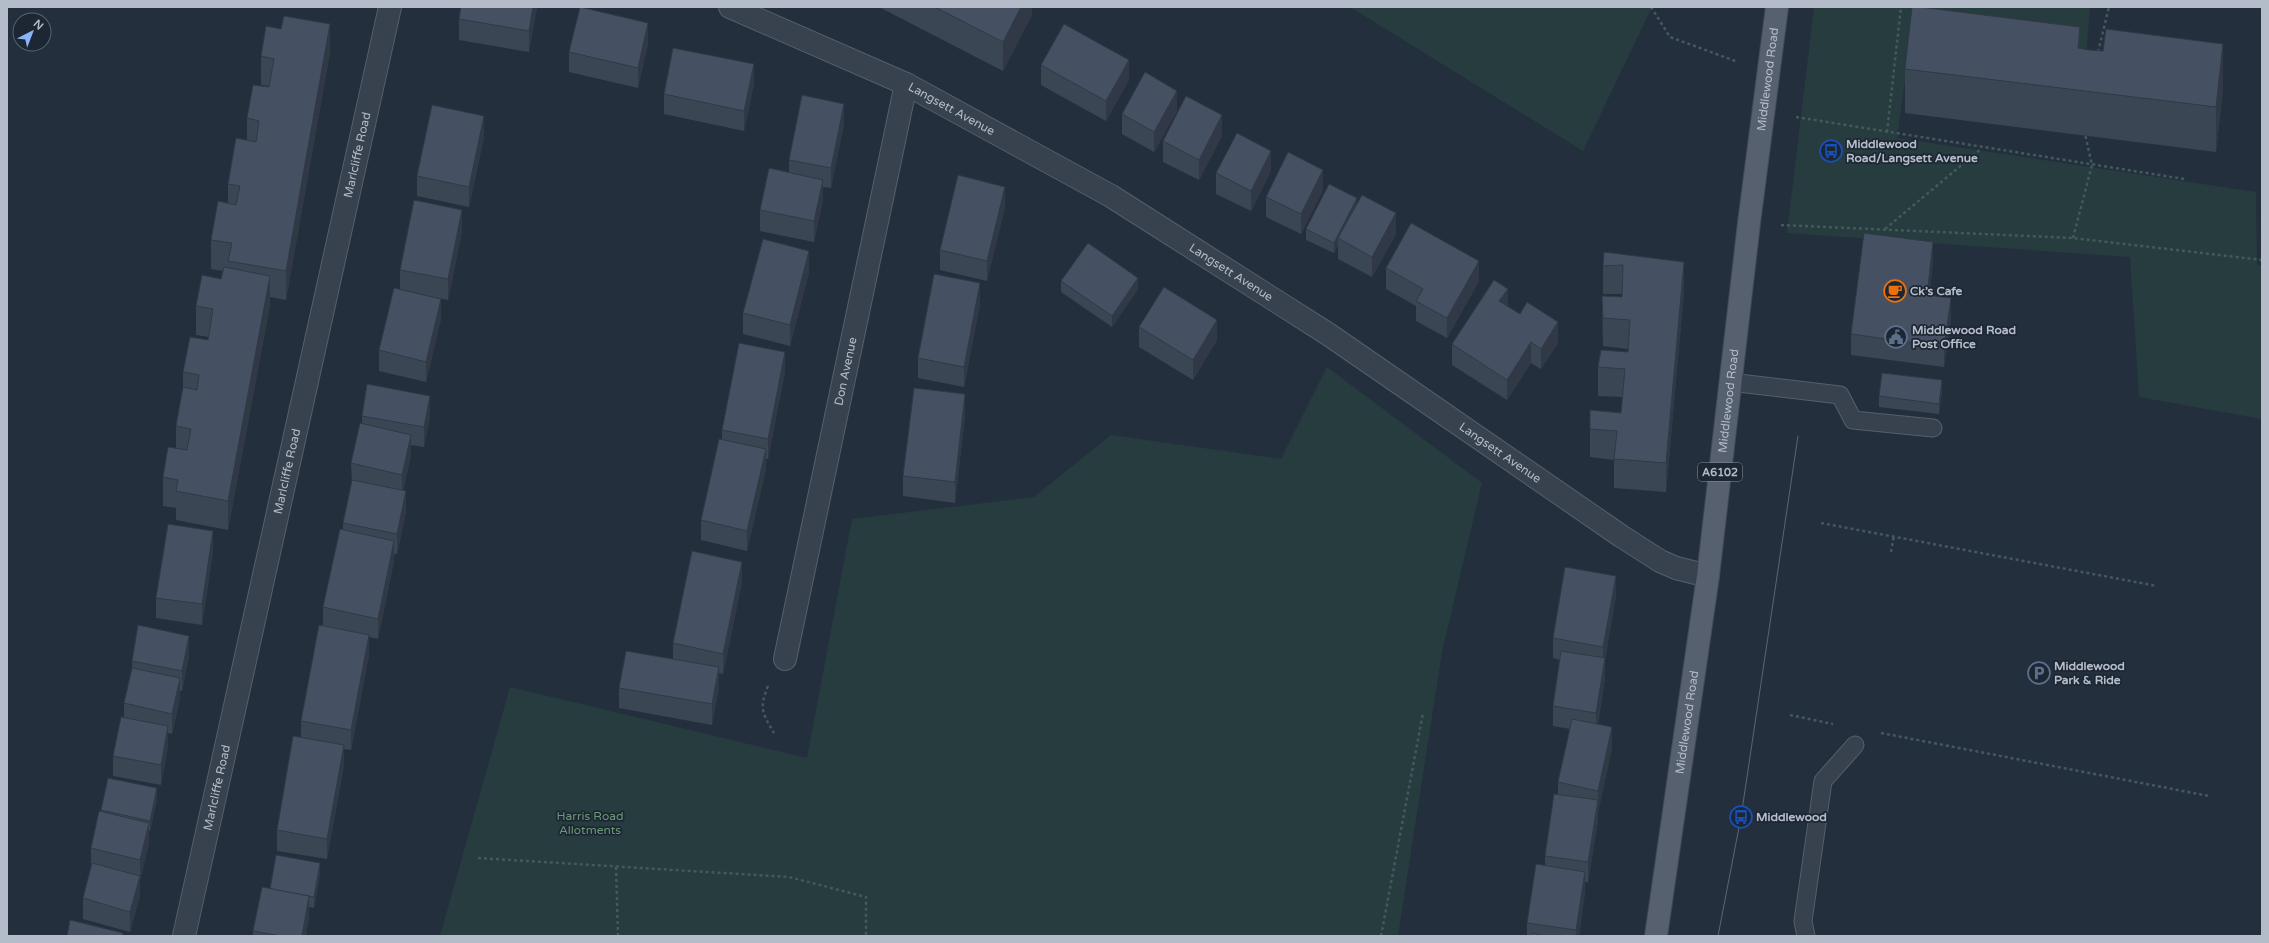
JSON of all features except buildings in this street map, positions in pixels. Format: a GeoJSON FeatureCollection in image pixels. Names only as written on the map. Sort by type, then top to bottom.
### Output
{"type":"FeatureCollection","features":[{"type":"Feature","properties":{"kind":"main road","name":"Middlewood Road"},"geometry":{"type":"LineString","coordinates":[[1656,936],[1708,576],[1749,224],[1777,7]]}},
{"type":"Feature","properties":{"kind":"street","name":"Marlcliffe Road"},"geometry":{"type":"LineString","coordinates":[[184,936],[390,7]]}},
{"type":"Feature","properties":{"kind":"street","name":"Langsett Avenue"},"geometry":{"type":"LineString","coordinates":[[730,7],[906,84],[1111,196],[1328,334],[1627,540],[1665,563],[1708,576]]}},
{"type":"Feature","properties":{"kind":"street","name":"Don Avenue"},"geometry":{"type":"LineString","coordinates":[[785,659],[906,84]]}},
{"type":"Feature","properties":{"kind":"lane"},"geometry":{"type":"LineString","coordinates":[[1730,382],[1840,395],[1854,420],[1933,428]]}},
{"type":"Feature","properties":{"kind":"lane"},"geometry":{"type":"LineString","coordinates":[[1806,936],[1803,921],[1823,781],[1855,745]]}},
{"type":"Feature","properties":{"kind":"path"},"geometry":{"type":"LineString","coordinates":[[1651,7],[1670,37],[1768,73]]}},
{"type":"Feature","properties":{"kind":"path"},"geometry":{"type":"LineString","coordinates":[[1887,132],[1902,7]]}},
{"type":"Feature","properties":{"kind":"path"},"geometry":{"type":"LineString","coordinates":[[2097,58],[2109,7]]}},
{"type":"Feature","properties":{"kind":"path"},"geometry":{"type":"LineString","coordinates":[[1764,112],[1982,148],[2184,179]]}},
{"type":"Feature","properties":{"kind":"path"},"geometry":{"type":"LineString","coordinates":[[2072,238],[2092,165],[2084,136],[2085,129]]}},
{"type":"Feature","properties":{"kind":"path"},"geometry":{"type":"LineString","coordinates":[[1884,230],[1982,148]]}},
{"type":"Feature","properties":{"kind":"path"},"geometry":{"type":"LineString","coordinates":[[1749,224],[2072,238],[2262,260]]}},
{"type":"Feature","properties":{"kind":"path"},"geometry":{"type":"LineString","coordinates":[[1821,523],[1894,535],[2157,586]]}},
{"type":"Feature","properties":{"kind":"path"},"geometry":{"type":"LineString","coordinates":[[1891,552],[1894,535]]}},
{"type":"Feature","properties":{"kind":"path"},"geometry":{"type":"LineString","coordinates":[[774,733],[765,718],[762,703],[770,680],[785,659]]}},
{"type":"Feature","properties":{"kind":"path"},"geometry":{"type":"LineString","coordinates":[[1381,936],[1423,713]]}},
{"type":"Feature","properties":{"kind":"path"},"geometry":{"type":"LineString","coordinates":[[1790,715],[1836,724]]}},
{"type":"Feature","properties":{"kind":"path"},"geometry":{"type":"LineString","coordinates":[[1873,732],[2209,796]]}},
{"type":"Feature","properties":{"kind":"path"},"geometry":{"type":"LineString","coordinates":[[478,858],[789,877],[866,897],[866,936]]}},
{"type":"Feature","properties":{"kind":"path"},"geometry":{"type":"LineString","coordinates":[[616,867],[618,936]]}},
{"type":"Feature","properties":{"kind":"green space"},"geometry":{"type":"Polygon","coordinates":[[[1350,7],[1652,7],[1583,151],[1350,7]]]}},
{"type":"Feature","properties":{"kind":"green space"},"geometry":{"type":"Polygon","coordinates":[[[1814,7],[2090,7],[2085,69],[1910,45],[1897,138],[2256,192],[2257,265],[2262,266],[2262,419],[2139,397],[2130,257],[1787,233],[1814,7]]]}},
{"type":"Feature","properties":{"kind":"green space","name":"Harris Road Allotments"},"geometry":{"type":"Polygon","coordinates":[[[1327,367],[1482,483],[1442,652],[1398,936],[440,936],[510,687],[807,758],[852,519],[1034,497],[1111,435],[1281,459],[1327,367]]]}},
{"type":"Feature","properties":{"kind":"tram line"},"geometry":{"type":"LineString","coordinates":[[1718,936],[1741,817],[1798,436]]}},
{"type":"Feature","properties":{"kind":"place","name":"Middlewood Road/Langsett Avenue"},"geometry":{"type":"Point","coordinates":[1831,151]}},
{"type":"Feature","properties":{"kind":"place","name":"Ck’s Cafe"},"geometry":{"type":"Point","coordinates":[1895,291]}},
{"type":"Feature","properties":{"kind":"place","name":"Middlewood Road Post Office"},"geometry":{"type":"Point","coordinates":[1896,337]}},
{"type":"Feature","properties":{"kind":"place","name":"Middlewood Park & Ride"},"geometry":{"type":"Point","coordinates":[2039,673]}},
{"type":"Feature","properties":{"kind":"place","name":"Middlewood"},"geometry":{"type":"Point","coordinates":[1741,817]}}]}
